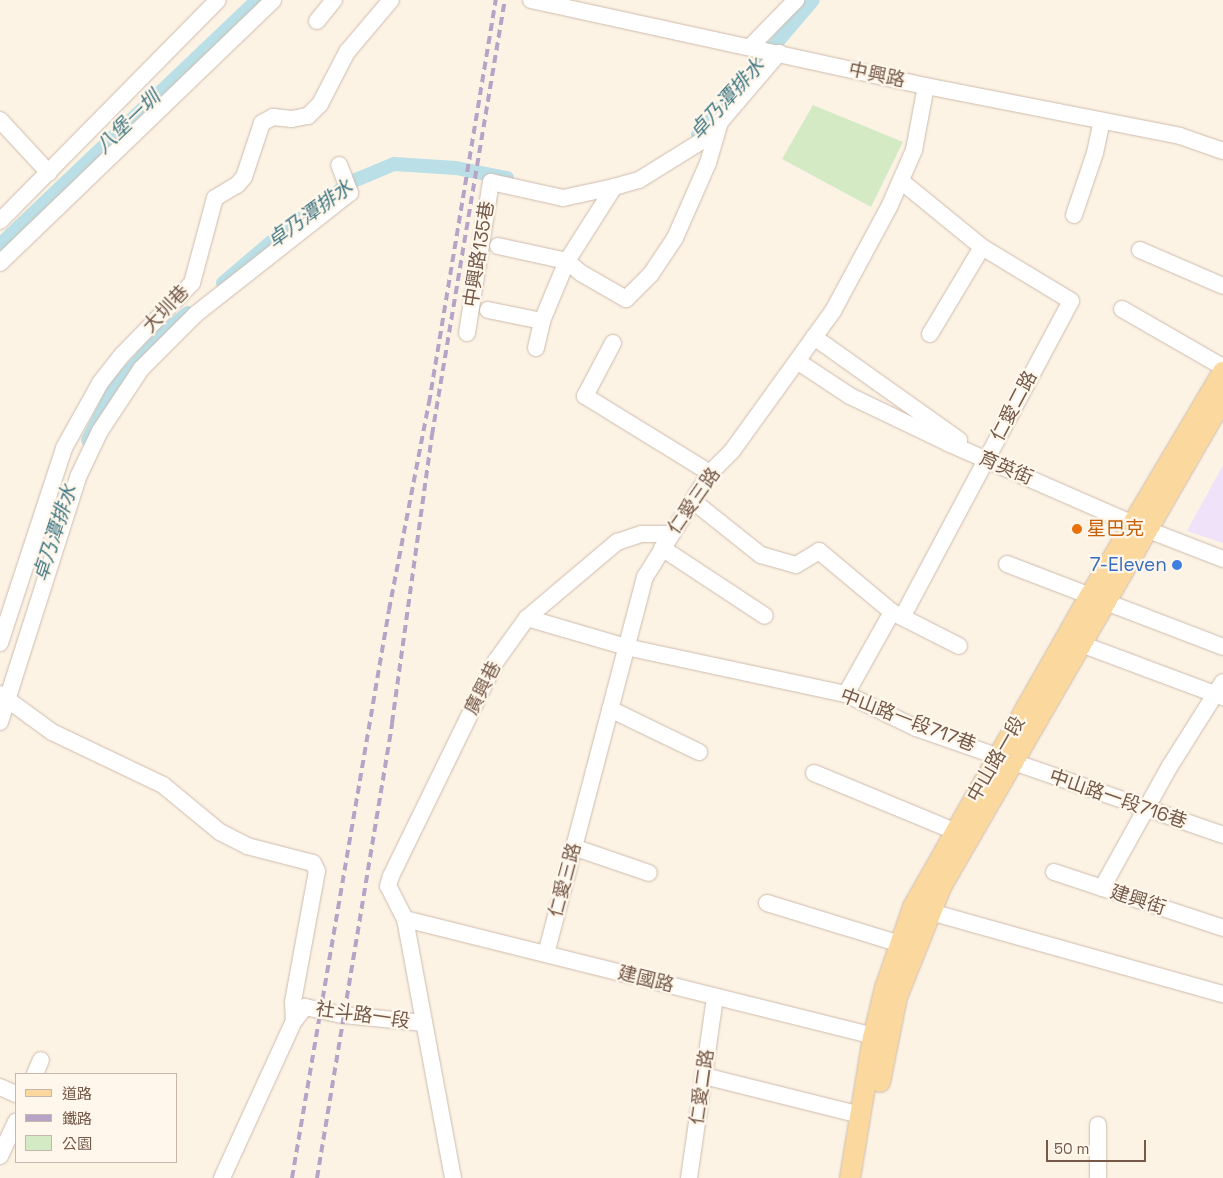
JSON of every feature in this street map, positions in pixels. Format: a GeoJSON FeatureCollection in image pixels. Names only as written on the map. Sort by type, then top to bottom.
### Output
{"type":"FeatureCollection","features":[{"type":"Feature","properties":{"kind":"main road","name":"中山路一段"},"geometry":{"type":"LineString","coordinates":[[850,1178],[860,1116],[880,1039],[900,944],[922,910],[941,887],[1006,758],[1140,527],[1223,372]]}},
{"type":"Feature","properties":{"kind":"main road","name":"中山路一段"},"geometry":{"type":"LineString","coordinates":[[1140,527],[1223,399]]}},
{"type":"Feature","properties":{"kind":"main road","name":"中山路一段"},"geometry":{"type":"LineString","coordinates":[[863,1178],[880,1039],[897,997],[922,910],[954,831],[1006,758],[1081,644],[1099,599]]}},
{"type":"Feature","properties":{"kind":"street"},"geometry":{"type":"LineString","coordinates":[[0,221],[218,0]]}},
{"type":"Feature","properties":{"kind":"street"},"geometry":{"type":"LineString","coordinates":[[0,263],[274,0]]}},
{"type":"Feature","properties":{"kind":"street"},"geometry":{"type":"LineString","coordinates":[[317,21],[334,0]]}},
{"type":"Feature","properties":{"kind":"street","name":"大圳巷"},"geometry":{"type":"LineString","coordinates":[[0,643],[64,448],[100,383],[123,354],[192,283],[215,198],[237,185],[244,177],[262,123],[273,117],[292,119],[308,116],[314,110],[347,52],[391,0]]}},
{"type":"Feature","properties":{"kind":"street","name":"中興路"},"geometry":{"type":"LineString","coordinates":[[531,0],[926,86],[1180,136],[1223,151]]}},
{"type":"Feature","properties":{"kind":"street"},"geometry":{"type":"LineString","coordinates":[[750,47],[796,0]]}},
{"type":"Feature","properties":{"kind":"street","name":"中興路135巷"},"geometry":{"type":"LineString","coordinates":[[467,334],[491,182],[563,198],[639,180],[700,142],[720,122],[779,53]]}},
{"type":"Feature","properties":{"kind":"street","name":"仁愛三路"},"geometry":{"type":"LineString","coordinates":[[546,954],[645,577],[710,473],[732,451],[833,311],[901,181],[914,150],[926,86]]}},
{"type":"Feature","properties":{"kind":"street"},"geometry":{"type":"LineString","coordinates":[[0,120],[49,173]]}},
{"type":"Feature","properties":{"kind":"street"},"geometry":{"type":"LineString","coordinates":[[1074,215],[1096,153],[1102,121]]}},
{"type":"Feature","properties":{"kind":"street"},"geometry":{"type":"LineString","coordinates":[[498,246],[567,261],[581,273],[626,299],[651,274],[675,238],[708,164],[720,122]]}},
{"type":"Feature","properties":{"kind":"street","name":"大圳巷"},"geometry":{"type":"LineString","coordinates":[[0,722],[5,696],[78,475],[122,394],[141,369],[196,314],[350,193],[339,164]]}},
{"type":"Feature","properties":{"kind":"street"},"geometry":{"type":"LineString","coordinates":[[901,181],[982,247],[930,334]]}},
{"type":"Feature","properties":{"kind":"street"},"geometry":{"type":"LineString","coordinates":[[536,348],[542,321],[567,261],[614,187]]}},
{"type":"Feature","properties":{"kind":"street","name":"仁愛二路"},"geometry":{"type":"LineString","coordinates":[[846,694],[897,614],[986,459],[1071,301],[982,247]]}},
{"type":"Feature","properties":{"kind":"street"},"geometry":{"type":"LineString","coordinates":[[1140,250],[1223,286]]}},
{"type":"Feature","properties":{"kind":"street"},"geometry":{"type":"LineString","coordinates":[[1122,309],[1223,367]]}},
{"type":"Feature","properties":{"kind":"street"},"geometry":{"type":"LineString","coordinates":[[488,310],[542,321]]}},
{"type":"Feature","properties":{"kind":"street"},"geometry":{"type":"LineString","coordinates":[[814,337],[986,459]]}},
{"type":"Feature","properties":{"kind":"street"},"geometry":{"type":"LineString","coordinates":[[613,343],[585,396],[710,473]]}},
{"type":"Feature","properties":{"kind":"street","name":"育英街"},"geometry":{"type":"LineString","coordinates":[[797,361],[850,396],[1140,527],[1223,559]]}},
{"type":"Feature","properties":{"kind":"street"},"geometry":{"type":"LineString","coordinates":[[693,501],[761,555],[796,566],[819,552],[897,614],[959,646]]}},
{"type":"Feature","properties":{"kind":"street","name":"廣興巷"},"geometry":{"type":"LineString","coordinates":[[424,1023],[405,919],[388,886],[391,876],[496,661],[527,618],[617,542],[642,534],[671,534]]}},
{"type":"Feature","properties":{"kind":"street"},"geometry":{"type":"LineString","coordinates":[[662,548],[765,616]]}},
{"type":"Feature","properties":{"kind":"street"},"geometry":{"type":"LineString","coordinates":[[1007,564],[1223,647]]}},
{"type":"Feature","properties":{"kind":"street","name":"中山路一段717巷"},"geometry":{"type":"LineString","coordinates":[[527,618],[626,647],[846,694],[916,728],[1006,758]]}},
{"type":"Feature","properties":{"kind":"street"},"geometry":{"type":"LineString","coordinates":[[1081,644],[1220,691],[1147,809],[1102,888]]}},
{"type":"Feature","properties":{"kind":"street"},"geometry":{"type":"LineString","coordinates":[[5,696],[52,732],[163,785],[220,832],[247,846],[313,863],[317,871],[293,1002],[294,1021]]}},
{"type":"Feature","properties":{"kind":"street"},"geometry":{"type":"LineString","coordinates":[[610,709],[699,752]]}},
{"type":"Feature","properties":{"kind":"street","name":"中山路一段716巷"},"geometry":{"type":"LineString","coordinates":[[1006,758],[1223,835]]}},
{"type":"Feature","properties":{"kind":"street"},"geometry":{"type":"LineString","coordinates":[[814,773],[954,831]]}},
{"type":"Feature","properties":{"kind":"street"},"geometry":{"type":"LineString","coordinates":[[573,847],[650,873]]}},
{"type":"Feature","properties":{"kind":"street","name":"建興街"},"geometry":{"type":"LineString","coordinates":[[1054,872],[1223,928]]}},
{"type":"Feature","properties":{"kind":"street"},"geometry":{"type":"LineString","coordinates":[[768,903],[900,944]]}},
{"type":"Feature","properties":{"kind":"street"},"geometry":{"type":"LineString","coordinates":[[922,910],[1223,994]]}},
{"type":"Feature","properties":{"kind":"street","name":"建國路"},"geometry":{"type":"LineString","coordinates":[[405,919],[880,1039]]}},
{"type":"Feature","properties":{"kind":"street","name":"仁愛二路"},"geometry":{"type":"LineString","coordinates":[[689,1178],[715,997]]}},
{"type":"Feature","properties":{"kind":"street","name":"社斗路一段"},"geometry":{"type":"LineString","coordinates":[[222,1178],[294,1021],[305,1007],[424,1023],[453,1178]]}},
{"type":"Feature","properties":{"kind":"street"},"geometry":{"type":"LineString","coordinates":[[704,1076],[860,1116]]}},
{"type":"Feature","properties":{"kind":"street"},"geometry":{"type":"LineString","coordinates":[[0,1087],[15,1094]]}},
{"type":"Feature","properties":{"kind":"street"},"geometry":{"type":"LineString","coordinates":[[0,1156],[15,1123]]}},
{"type":"Feature","properties":{"kind":"street"},"geometry":{"type":"LineString","coordinates":[[1098,1126],[1098,1178]]}},
{"type":"Feature","properties":{"kind":"shaded area"},"geometry":{"type":"Polygon","coordinates":[[[1223,465],[1223,543],[1187,531],[1223,465]]]}},
{"type":"Feature","properties":{"kind":"green space"},"geometry":{"type":"Polygon","coordinates":[[[813,105],[903,142],[871,207],[782,159],[813,105]]]}},
{"type":"Feature","properties":{"kind":"waterway","name":"八堡一圳"},"geometry":{"type":"LineString","coordinates":[[0,245],[257,0]]}},
{"type":"Feature","properties":{"kind":"waterway","name":"卓乃潭排水"},"geometry":{"type":"LineString","coordinates":[[698,135],[813,0]]}},
{"type":"Feature","properties":{"kind":"waterway","name":"卓乃潭排水"},"geometry":{"type":"LineString","coordinates":[[223,283],[283,232],[351,182],[394,164],[456,168],[507,178]]}},
{"type":"Feature","properties":{"kind":"waterway","name":"卓乃潭排水"},"geometry":{"type":"LineString","coordinates":[[88,440],[115,387],[164,333],[188,313]]}},
{"type":"Feature","properties":{"kind":"railway"},"geometry":{"type":"LineString","coordinates":[[292,1178],[389,610],[429,403],[496,0]]}},
{"type":"Feature","properties":{"kind":"railway"},"geometry":{"type":"LineString","coordinates":[[317,1178],[392,723],[432,435],[505,0]]}},
{"type":"Feature","properties":{"kind":"place","name":"星巴克"},"geometry":{"type":"Point","coordinates":[1077,529]}},
{"type":"Feature","properties":{"kind":"place","name":"7-Eleven"},"geometry":{"type":"Point","coordinates":[1177,565]}}]}
